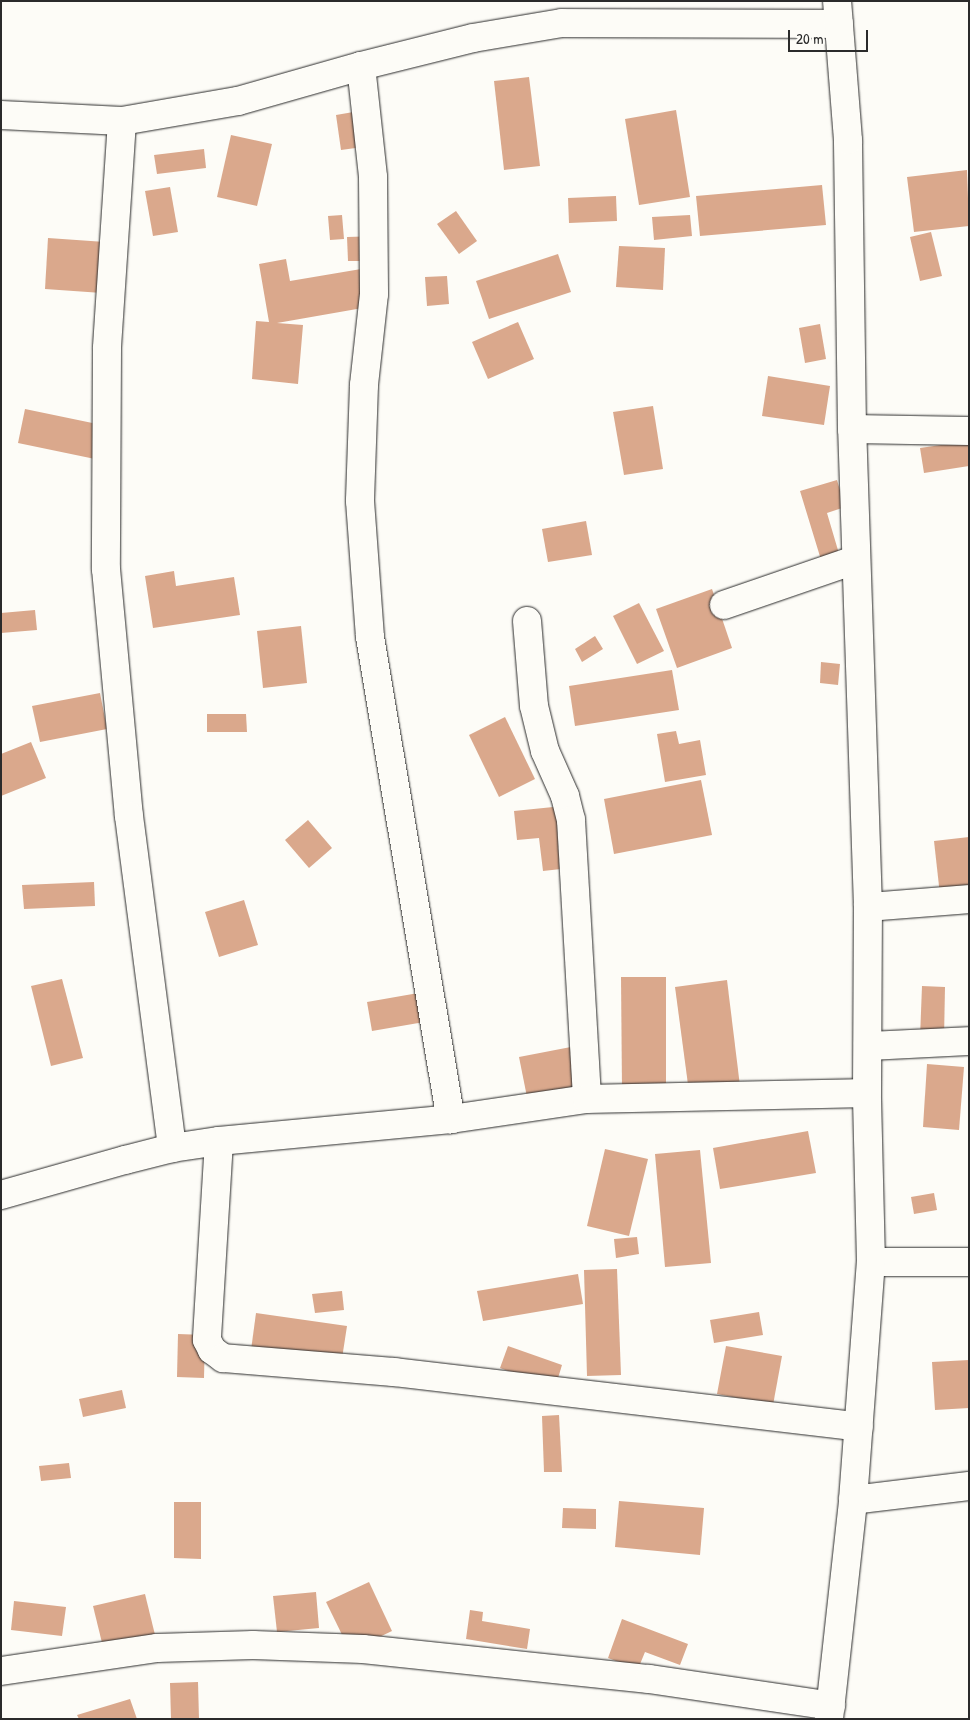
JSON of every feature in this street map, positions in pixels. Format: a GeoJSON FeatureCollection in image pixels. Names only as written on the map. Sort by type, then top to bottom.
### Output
{"type":"FeatureCollection","features":[{"type":"Feature","properties":{"kind":"street"},"geometry":{"type":"LineString","coordinates":[[1,115],[122,121],[238,101],[361,66],[473,38],[560,12],[838,13],[848,140],[855,560],[868,906],[866,1093],[871,1262],[853,1500],[830,1712],[649,1678],[363,1649],[253,1645],[157,1648],[1,1671]]}},
{"type":"Feature","properties":{"kind":"street"},"geometry":{"type":"LineString","coordinates":[[361,66],[373,177],[374,294],[364,385],[360,501],[370,637],[451,1119]]}},
{"type":"Feature","properties":{"kind":"street"},"geometry":{"type":"LineString","coordinates":[[122,121],[107,349],[106,569],[129,816],[172,1148]]}},
{"type":"Feature","properties":{"kind":"street"},"geometry":{"type":"LineString","coordinates":[[852,429],[969,431]]}},
{"type":"Feature","properties":{"kind":"street"},"geometry":{"type":"LineString","coordinates":[[724,605],[855,560]]}},
{"type":"Feature","properties":{"kind":"street"},"geometry":{"type":"LineString","coordinates":[[527,621],[534,706],[545,751],[565,796],[571,820],[587,1099]]}},
{"type":"Feature","properties":{"kind":"street"},"geometry":{"type":"LineString","coordinates":[[868,906],[969,899]]}},
{"type":"Feature","properties":{"kind":"street"},"geometry":{"type":"LineString","coordinates":[[868,1046],[969,1041]]}},
{"type":"Feature","properties":{"kind":"street"},"geometry":{"type":"LineString","coordinates":[[1,1195],[172,1148],[219,1141],[451,1119],[587,1099],[866,1093]]}},
{"type":"Feature","properties":{"kind":"street"},"geometry":{"type":"LineString","coordinates":[[219,1141],[207,1340],[212,1350],[223,1358],[394,1372],[859,1427]]}},
{"type":"Feature","properties":{"kind":"street"},"geometry":{"type":"LineString","coordinates":[[871,1262],[969,1262]]}},
{"type":"Feature","properties":{"kind":"street"},"geometry":{"type":"LineString","coordinates":[[853,1500],[969,1486]]}},
{"type":"Feature","properties":{"kind":"building"},"geometry":{"type":"Polygon","coordinates":[[[529,77],[540,166],[504,170],[494,81],[529,77]]]}},
{"type":"Feature","properties":{"kind":"building"},"geometry":{"type":"Polygon","coordinates":[[[365,110],[370,146],[341,150],[336,115],[365,110]]]}},
{"type":"Feature","properties":{"kind":"building"},"geometry":{"type":"Polygon","coordinates":[[[676,110],[690,197],[639,205],[625,119],[676,110]]]}},
{"type":"Feature","properties":{"kind":"building"},"geometry":{"type":"Polygon","coordinates":[[[231,135],[272,144],[257,206],[217,197],[231,135]]]}},
{"type":"Feature","properties":{"kind":"building"},"geometry":{"type":"Polygon","coordinates":[[[204,149],[206,168],[157,174],[154,155],[204,149]]]}},
{"type":"Feature","properties":{"kind":"building"},"geometry":{"type":"Polygon","coordinates":[[[967,170],[969,226],[914,232],[907,177],[967,170]]]}},
{"type":"Feature","properties":{"kind":"building"},"geometry":{"type":"Polygon","coordinates":[[[822,185],[826,225],[700,236],[696,196],[822,185]]]}},
{"type":"Feature","properties":{"kind":"building"},"geometry":{"type":"Polygon","coordinates":[[[170,187],[178,232],[153,236],[145,191],[170,187]]]}},
{"type":"Feature","properties":{"kind":"building"},"geometry":{"type":"Polygon","coordinates":[[[616,196],[617,221],[569,223],[568,198],[616,196]]]}},
{"type":"Feature","properties":{"kind":"building"},"geometry":{"type":"Polygon","coordinates":[[[456,211],[477,241],[459,254],[437,224],[456,211]]]}},
{"type":"Feature","properties":{"kind":"building"},"geometry":{"type":"Polygon","coordinates":[[[342,215],[344,239],[330,240],[328,216],[342,215]]]}},
{"type":"Feature","properties":{"kind":"building"},"geometry":{"type":"Polygon","coordinates":[[[690,215],[692,236],[654,240],[652,217],[690,215]]]}},
{"type":"Feature","properties":{"kind":"building"},"geometry":{"type":"Polygon","coordinates":[[[931,232],[942,276],[920,281],[910,237],[931,232]]]}},
{"type":"Feature","properties":{"kind":"building"},"geometry":{"type":"Polygon","coordinates":[[[380,236],[381,261],[348,261],[347,237],[380,236]]]}},
{"type":"Feature","properties":{"kind":"building"},"geometry":{"type":"Polygon","coordinates":[[[48,238],[105,242],[102,293],[45,289],[48,238]]]}},
{"type":"Feature","properties":{"kind":"building"},"geometry":{"type":"Polygon","coordinates":[[[619,246],[665,248],[663,290],[616,287],[619,246]]]}},
{"type":"Feature","properties":{"kind":"building"},"geometry":{"type":"Polygon","coordinates":[[[558,254],[571,292],[489,319],[476,281],[558,254]]]}},
{"type":"Feature","properties":{"kind":"building"},"geometry":{"type":"Polygon","coordinates":[[[286,259],[290,281],[367,268],[374,306],[277,323],[303,325],[298,384],[252,379],[256,321],[269,322],[259,264],[286,259]]]}},
{"type":"Feature","properties":{"kind":"building"},"geometry":{"type":"Polygon","coordinates":[[[447,276],[449,304],[427,306],[425,277],[447,276]]]}},
{"type":"Feature","properties":{"kind":"building"},"geometry":{"type":"Polygon","coordinates":[[[518,322],[534,359],[488,379],[472,342],[518,322]]]}},
{"type":"Feature","properties":{"kind":"building"},"geometry":{"type":"Polygon","coordinates":[[[820,324],[826,359],[805,363],[799,328],[820,324]]]}},
{"type":"Feature","properties":{"kind":"building"},"geometry":{"type":"Polygon","coordinates":[[[768,376],[830,386],[824,425],[762,416],[768,376]]]}},
{"type":"Feature","properties":{"kind":"building"},"geometry":{"type":"Polygon","coordinates":[[[653,406],[663,469],[624,475],[613,412],[653,406]]]}},
{"type":"Feature","properties":{"kind":"building"},"geometry":{"type":"Polygon","coordinates":[[[25,409],[102,425],[95,459],[18,443],[25,409]]]}},
{"type":"Feature","properties":{"kind":"building"},"geometry":{"type":"Polygon","coordinates":[[[969,441],[969,466],[924,473],[920,448],[969,441]]]}},
{"type":"Feature","properties":{"kind":"building"},"geometry":{"type":"Polygon","coordinates":[[[837,480],[845,507],[827,513],[840,557],[822,563],[800,491],[837,480]]]}},
{"type":"Feature","properties":{"kind":"building"},"geometry":{"type":"Polygon","coordinates":[[[586,521],[592,555],[548,562],[542,529],[586,521]]]}},
{"type":"Feature","properties":{"kind":"building"},"geometry":{"type":"Polygon","coordinates":[[[174,571],[176,586],[234,577],[240,615],[153,628],[145,576],[174,571]]]}},
{"type":"Feature","properties":{"kind":"building"},"geometry":{"type":"Polygon","coordinates":[[[712,589],[732,648],[677,668],[656,609],[712,589]]]}},
{"type":"Feature","properties":{"kind":"building"},"geometry":{"type":"Polygon","coordinates":[[[639,603],[664,651],[637,664],[613,616],[639,603]]]}},
{"type":"Feature","properties":{"kind":"building"},"geometry":{"type":"Polygon","coordinates":[[[35,610],[37,630],[1,633],[1,613],[35,610]]]}},
{"type":"Feature","properties":{"kind":"building"},"geometry":{"type":"Polygon","coordinates":[[[301,626],[307,683],[263,688],[257,631],[301,626]]]}},
{"type":"Feature","properties":{"kind":"building"},"geometry":{"type":"Polygon","coordinates":[[[595,636],[603,649],[582,662],[575,649],[595,636]]]}},
{"type":"Feature","properties":{"kind":"building"},"geometry":{"type":"Polygon","coordinates":[[[821,662],[840,664],[838,685],[820,683],[821,662]]]}},
{"type":"Feature","properties":{"kind":"building"},"geometry":{"type":"Polygon","coordinates":[[[672,670],[679,710],[575,726],[569,686],[672,670]]]}},
{"type":"Feature","properties":{"kind":"building"},"geometry":{"type":"Polygon","coordinates":[[[100,693],[107,729],[40,742],[32,706],[100,693]]]}},
{"type":"Feature","properties":{"kind":"building"},"geometry":{"type":"Polygon","coordinates":[[[207,714],[246,714],[247,732],[207,732],[207,714]]]}},
{"type":"Feature","properties":{"kind":"building"},"geometry":{"type":"Polygon","coordinates":[[[505,717],[535,779],[499,797],[469,735],[505,717]]]}},
{"type":"Feature","properties":{"kind":"building"},"geometry":{"type":"Polygon","coordinates":[[[676,731],[679,744],[700,740],[706,775],[665,782],[657,734],[676,731]]]}},
{"type":"Feature","properties":{"kind":"building"},"geometry":{"type":"Polygon","coordinates":[[[31,742],[46,778],[1,796],[1,754],[31,742]]]}},
{"type":"Feature","properties":{"kind":"building"},"geometry":{"type":"Polygon","coordinates":[[[701,780],[712,835],[614,854],[604,799],[701,780]]]}},
{"type":"Feature","properties":{"kind":"building"},"geometry":{"type":"Polygon","coordinates":[[[563,806],[570,868],[543,871],[539,838],[517,840],[514,811],[563,806]]]}},
{"type":"Feature","properties":{"kind":"building"},"geometry":{"type":"Polygon","coordinates":[[[308,820],[332,848],[309,868],[285,840],[308,820]]]}},
{"type":"Feature","properties":{"kind":"building"},"geometry":{"type":"Polygon","coordinates":[[[969,837],[969,901],[941,904],[934,841],[969,837]]]}},
{"type":"Feature","properties":{"kind":"building"},"geometry":{"type":"Polygon","coordinates":[[[94,882],[95,906],[24,909],[22,885],[94,882]]]}},
{"type":"Feature","properties":{"kind":"building"},"geometry":{"type":"Polygon","coordinates":[[[244,900],[258,945],[219,957],[205,912],[244,900]]]}},
{"type":"Feature","properties":{"kind":"building"},"geometry":{"type":"Polygon","coordinates":[[[621,977],[666,977],[666,1089],[622,1089],[621,977]]]}},
{"type":"Feature","properties":{"kind":"building"},"geometry":{"type":"Polygon","coordinates":[[[62,979],[83,1058],[51,1066],[31,986],[62,979]]]}},
{"type":"Feature","properties":{"kind":"building"},"geometry":{"type":"Polygon","coordinates":[[[727,980],[740,1086],[689,1092],[675,987],[727,980]]]}},
{"type":"Feature","properties":{"kind":"building"},"geometry":{"type":"Polygon","coordinates":[[[922,986],[945,987],[944,1039],[920,1038],[922,986]]]}},
{"type":"Feature","properties":{"kind":"building"},"geometry":{"type":"Polygon","coordinates":[[[424,992],[430,1021],[372,1031],[367,1002],[424,992]]]}},
{"type":"Feature","properties":{"kind":"building"},"geometry":{"type":"Polygon","coordinates":[[[576,1046],[585,1090],[528,1102],[519,1057],[576,1046]]]}},
{"type":"Feature","properties":{"kind":"building"},"geometry":{"type":"Polygon","coordinates":[[[927,1064],[964,1067],[959,1130],[923,1127],[927,1064]]]}},
{"type":"Feature","properties":{"kind":"building"},"geometry":{"type":"Polygon","coordinates":[[[808,1131],[816,1173],[720,1189],[713,1148],[808,1131]]]}},
{"type":"Feature","properties":{"kind":"building"},"geometry":{"type":"Polygon","coordinates":[[[605,1149],[648,1159],[629,1236],[587,1226],[605,1149]]]}},
{"type":"Feature","properties":{"kind":"building"},"geometry":{"type":"Polygon","coordinates":[[[700,1150],[711,1263],[665,1267],[655,1154],[700,1150]]]}},
{"type":"Feature","properties":{"kind":"building"},"geometry":{"type":"Polygon","coordinates":[[[934,1193],[937,1210],[914,1214],[911,1197],[934,1193]]]}},
{"type":"Feature","properties":{"kind":"building"},"geometry":{"type":"Polygon","coordinates":[[[637,1237],[639,1254],[616,1258],[614,1239],[637,1237]]]}},
{"type":"Feature","properties":{"kind":"building"},"geometry":{"type":"Polygon","coordinates":[[[617,1269],[621,1375],[587,1376],[584,1270],[617,1269]]]}},
{"type":"Feature","properties":{"kind":"building"},"geometry":{"type":"Polygon","coordinates":[[[578,1274],[583,1304],[483,1321],[477,1291],[578,1274]]]}},
{"type":"Feature","properties":{"kind":"building"},"geometry":{"type":"Polygon","coordinates":[[[342,1291],[344,1310],[315,1313],[312,1294],[342,1291]]]}},
{"type":"Feature","properties":{"kind":"building"},"geometry":{"type":"Polygon","coordinates":[[[759,1312],[763,1335],[714,1343],[710,1320],[759,1312]]]}},
{"type":"Feature","properties":{"kind":"building"},"geometry":{"type":"Polygon","coordinates":[[[256,1313],[347,1326],[339,1378],[249,1365],[256,1313]]]}},
{"type":"Feature","properties":{"kind":"building"},"geometry":{"type":"Polygon","coordinates":[[[178,1334],[205,1335],[204,1378],[177,1377],[178,1334]]]}},
{"type":"Feature","properties":{"kind":"building"},"geometry":{"type":"Polygon","coordinates":[[[508,1346],[562,1365],[555,1388],[500,1368],[508,1346]]]}},
{"type":"Feature","properties":{"kind":"building"},"geometry":{"type":"Polygon","coordinates":[[[726,1346],[782,1356],[773,1405],[717,1394],[726,1346]]]}},
{"type":"Feature","properties":{"kind":"building"},"geometry":{"type":"Polygon","coordinates":[[[969,1360],[969,1408],[935,1410],[932,1362],[969,1360]]]}},
{"type":"Feature","properties":{"kind":"building"},"geometry":{"type":"Polygon","coordinates":[[[122,1390],[126,1408],[83,1417],[79,1399],[122,1390]]]}},
{"type":"Feature","properties":{"kind":"building"},"geometry":{"type":"Polygon","coordinates":[[[559,1415],[562,1472],[544,1472],[542,1416],[559,1415]]]}},
{"type":"Feature","properties":{"kind":"building"},"geometry":{"type":"Polygon","coordinates":[[[69,1463],[71,1478],[41,1481],[39,1466],[69,1463]]]}},
{"type":"Feature","properties":{"kind":"building"},"geometry":{"type":"Polygon","coordinates":[[[619,1501],[704,1508],[700,1555],[615,1547],[619,1501]]]}},
{"type":"Feature","properties":{"kind":"building"},"geometry":{"type":"Polygon","coordinates":[[[174,1502],[201,1502],[201,1559],[174,1558],[174,1502]]]}},
{"type":"Feature","properties":{"kind":"building"},"geometry":{"type":"Polygon","coordinates":[[[563,1508],[596,1509],[596,1529],[562,1528],[563,1508]]]}},
{"type":"Feature","properties":{"kind":"building"},"geometry":{"type":"Polygon","coordinates":[[[369,1582],[392,1631],[350,1651],[326,1602],[369,1582]]]}},
{"type":"Feature","properties":{"kind":"building"},"geometry":{"type":"Polygon","coordinates":[[[316,1592],[319,1628],[277,1632],[273,1596],[316,1592]]]}},
{"type":"Feature","properties":{"kind":"building"},"geometry":{"type":"Polygon","coordinates":[[[145,1594],[156,1639],[104,1651],[93,1606],[145,1594]]]}},
{"type":"Feature","properties":{"kind":"building"},"geometry":{"type":"Polygon","coordinates":[[[14,1601],[66,1607],[62,1636],[11,1630],[14,1601]]]}},
{"type":"Feature","properties":{"kind":"building"},"geometry":{"type":"Polygon","coordinates":[[[470,1610],[483,1612],[482,1621],[530,1629],[527,1649],[466,1639],[470,1610]]]}},
{"type":"Feature","properties":{"kind":"building"},"geometry":{"type":"Polygon","coordinates":[[[622,1619],[688,1644],[680,1665],[645,1652],[638,1669],[608,1658],[622,1619]]]}},
{"type":"Feature","properties":{"kind":"building"},"geometry":{"type":"Polygon","coordinates":[[[198,1682],[199,1719],[171,1719],[170,1683],[198,1682]]]}},
{"type":"Feature","properties":{"kind":"building"},"geometry":{"type":"Polygon","coordinates":[[[130,1699],[137,1719],[79,1719],[77,1715],[130,1699]]]}}]}
